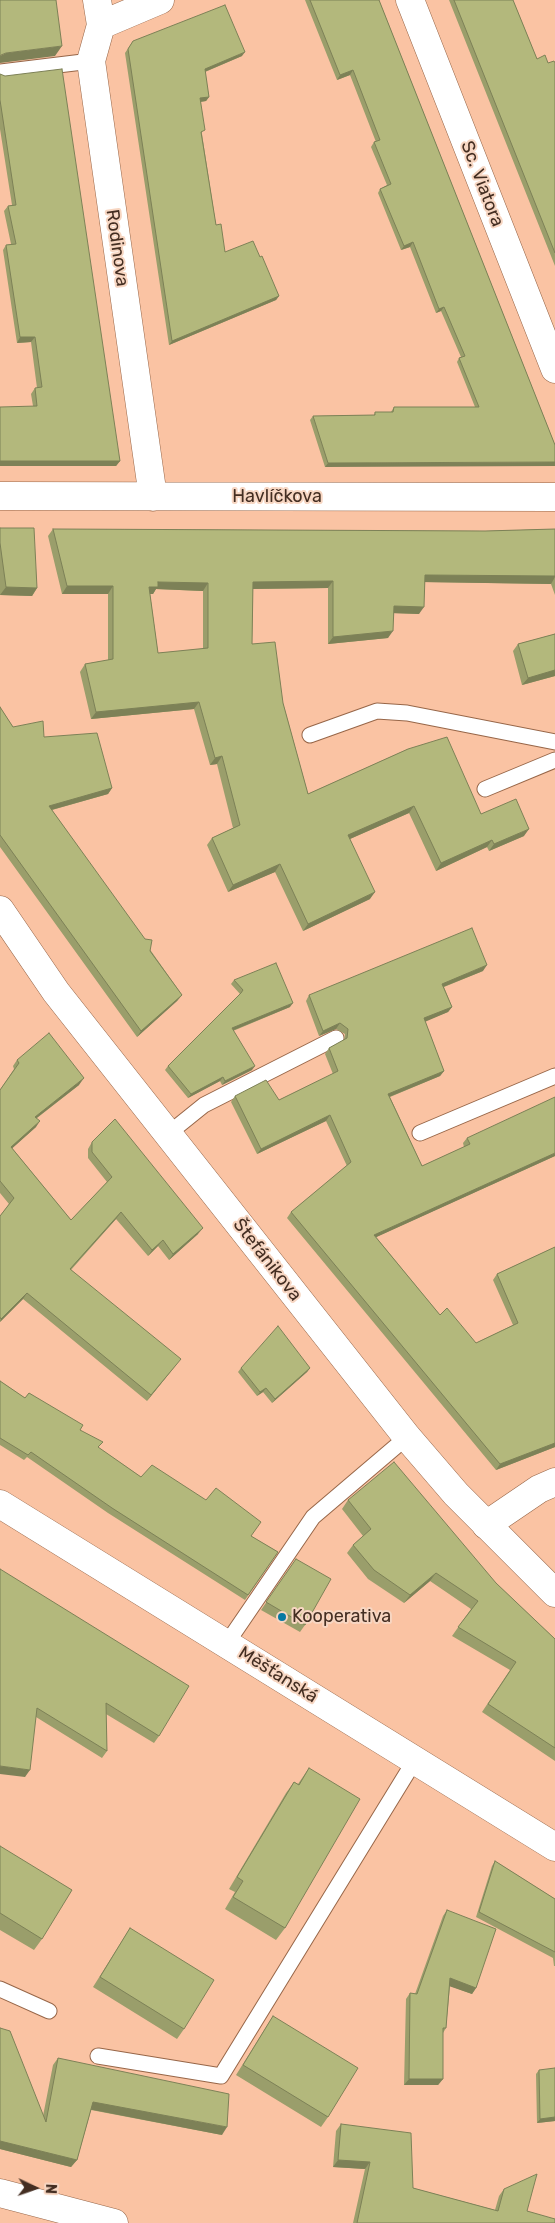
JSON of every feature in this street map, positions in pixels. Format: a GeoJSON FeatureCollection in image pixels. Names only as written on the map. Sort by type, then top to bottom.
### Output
{"type":"FeatureCollection","features":[{"type":"Feature","properties":{"kind":"street"},"geometry":{"type":"LineString","coordinates":[[99,13],[160,0]]}},
{"type":"Feature","properties":{"kind":"street","name":"Sc. Viatora"},"geometry":{"type":"LineString","coordinates":[[410,0],[555,369]]}},
{"type":"Feature","properties":{"kind":"street","name":"Rodinova"},"geometry":{"type":"LineString","coordinates":[[99,13],[90,61],[153,497]]}},
{"type":"Feature","properties":{"kind":"street","name":"Havlíčkova"},"geometry":{"type":"LineString","coordinates":[[0,496],[555,497]]}},
{"type":"Feature","properties":{"kind":"street","name":"Štefánikova"},"geometry":{"type":"LineString","coordinates":[[0,910],[56,992],[407,1437],[486,1525],[555,1592]]}},
{"type":"Feature","properties":{"kind":"street"},"geometry":{"type":"LineString","coordinates":[[486,1525],[539,1488],[555,1482]]}},
{"type":"Feature","properties":{"kind":"street","name":"Měšťanská"},"geometry":{"type":"LineString","coordinates":[[0,1504],[555,1848]]}},
{"type":"Feature","properties":{"kind":"street"},"geometry":{"type":"LineString","coordinates":[[0,2193],[114,2223]]}},
{"type":"Feature","properties":{"kind":"lane"},"geometry":{"type":"LineString","coordinates":[[0,72],[90,61]]}},
{"type":"Feature","properties":{"kind":"lane"},"geometry":{"type":"LineString","coordinates":[[310,735],[377,711],[407,713],[555,742]]}},
{"type":"Feature","properties":{"kind":"lane"},"geometry":{"type":"LineString","coordinates":[[484,789],[555,760]]}},
{"type":"Feature","properties":{"kind":"lane"},"geometry":{"type":"LineString","coordinates":[[168,1134],[204,1104],[336,1038]]}},
{"type":"Feature","properties":{"kind":"lane"},"geometry":{"type":"LineString","coordinates":[[420,1133],[555,1076]]}},
{"type":"Feature","properties":{"kind":"lane"},"geometry":{"type":"LineString","coordinates":[[227,1643],[313,1517],[407,1437]]}},
{"type":"Feature","properties":{"kind":"lane"},"geometry":{"type":"LineString","coordinates":[[98,2056],[221,2076],[415,1760]]}},
{"type":"Feature","properties":{"kind":"lane"},"geometry":{"type":"LineString","coordinates":[[0,1988],[49,2012]]}},
{"type":"Feature","properties":{"kind":"building"},"geometry":{"type":"Polygon","coordinates":[[[0,0],[56,0],[62,46],[6,53],[0,57],[0,0]]]}},
{"type":"Feature","properties":{"kind":"building"},"geometry":{"type":"Polygon","coordinates":[[[310,0],[379,0],[555,445],[555,462],[328,463],[313,416],[375,415],[375,412],[393,412],[394,407],[479,407],[459,358],[465,356],[444,307],[439,309],[413,242],[404,246],[380,189],[391,184],[374,142],[380,140],[353,70],[340,75],[310,0]]]}},
{"type":"Feature","properties":{"kind":"building"},"geometry":{"type":"Polygon","coordinates":[[[454,0],[513,0],[537,59],[545,55],[548,63],[554,61],[555,63],[555,253],[454,0]]]}},
{"type":"Feature","properties":{"kind":"building"},"geometry":{"type":"Polygon","coordinates":[[[225,5],[245,52],[205,69],[209,97],[200,98],[205,130],[201,132],[216,225],[221,224],[225,252],[253,241],[260,257],[262,256],[279,296],[172,341],[128,49],[133,41],[225,5]]]}},
{"type":"Feature","properties":{"kind":"building"},"geometry":{"type":"Polygon","coordinates":[[[62,69],[120,461],[0,461],[0,407],[37,406],[35,388],[42,387],[35,337],[20,337],[6,245],[16,244],[8,206],[16,205],[0,100],[0,74],[5,76],[62,69]]]}},
{"type":"Feature","properties":{"kind":"building"},"geometry":{"type":"Polygon","coordinates":[[[0,528],[34,528],[37,588],[6,587],[0,543],[0,528]]]}},
{"type":"Feature","properties":{"kind":"building"},"geometry":{"type":"Polygon","coordinates":[[[53,529],[485,531],[555,529],[555,576],[425,575],[424,607],[394,606],[393,631],[333,637],[333,581],[253,582],[252,644],[275,642],[283,703],[308,794],[408,749],[447,737],[481,814],[516,799],[529,829],[494,844],[492,840],[441,863],[414,806],[348,835],[375,892],[308,924],[280,864],[233,885],[212,838],[240,825],[222,756],[215,758],[199,702],[96,712],[85,664],[113,659],[113,586],[67,586],[53,529]],[[158,582],[158,587],[149,587],[158,653],[208,648],[208,583],[158,582]]]}},
{"type":"Feature","properties":{"kind":"building"},"geometry":{"type":"Polygon","coordinates":[[[555,634],[555,670],[528,678],[518,644],[555,634]]]}},
{"type":"Feature","properties":{"kind":"building"},"geometry":{"type":"Polygon","coordinates":[[[0,707],[13,727],[43,721],[44,737],[97,733],[112,788],[49,806],[145,939],[152,940],[150,951],[182,995],[141,1031],[0,835],[0,707]]]}},
{"type":"Feature","properties":{"kind":"building"},"geometry":{"type":"Polygon","coordinates":[[[472,928],[487,965],[442,984],[452,1007],[424,1018],[444,1071],[388,1094],[422,1166],[470,1144],[467,1138],[555,1097],[555,1153],[374,1235],[440,1315],[447,1308],[476,1343],[518,1323],[497,1274],[555,1247],[555,1443],[500,1464],[291,1212],[351,1162],[330,1115],[261,1149],[235,1096],[266,1080],[279,1100],[338,1071],[329,1048],[347,1038],[348,1029],[340,1023],[323,1031],[309,995],[472,928]]]}},
{"type":"Feature","properties":{"kind":"building"},"geometry":{"type":"Polygon","coordinates":[[[276,963],[293,1003],[232,1028],[255,1066],[225,1081],[223,1077],[191,1094],[168,1066],[241,993],[243,990],[234,980],[276,963]]]}},
{"type":"Feature","properties":{"kind":"building"},"geometry":{"type":"Polygon","coordinates":[[[49,1033],[84,1078],[35,1117],[40,1121],[11,1147],[71,1220],[112,1177],[92,1152],[92,1142],[115,1119],[203,1228],[173,1254],[163,1240],[152,1250],[121,1212],[70,1269],[181,1359],[151,1395],[27,1293],[1,1319],[0,1317],[0,1216],[14,1198],[0,1181],[0,1090],[19,1063],[17,1060],[49,1033]]]}},
{"type":"Feature","properties":{"kind":"building"},"geometry":{"type":"Polygon","coordinates":[[[278,1326],[310,1368],[275,1399],[266,1388],[260,1392],[241,1368],[278,1326]]]}},
{"type":"Feature","properties":{"kind":"building"},"geometry":{"type":"Polygon","coordinates":[[[0,1381],[25,1398],[29,1393],[83,1425],[80,1430],[103,1442],[98,1447],[141,1477],[152,1465],[206,1500],[216,1488],[261,1522],[251,1536],[278,1552],[248,1595],[112,1508],[31,1452],[28,1455],[0,1438],[0,1381]]]}},
{"type":"Feature","properties":{"kind":"building"},"geometry":{"type":"Polygon","coordinates":[[[394,1462],[496,1583],[555,1639],[555,1748],[488,1704],[516,1662],[458,1627],[478,1601],[436,1573],[410,1595],[374,1570],[353,1545],[371,1529],[348,1500],[394,1462]]]}},
{"type":"Feature","properties":{"kind":"building"},"geometry":{"type":"Polygon","coordinates":[[[296,1559],[331,1579],[305,1625],[266,1602],[296,1559]]]}},
{"type":"Feature","properties":{"kind":"building"},"geometry":{"type":"Polygon","coordinates":[[[0,1569],[189,1686],[159,1736],[106,1703],[107,1751],[37,1708],[30,1770],[0,1766],[0,1569]]]}},
{"type":"Feature","properties":{"kind":"building"},"geometry":{"type":"Polygon","coordinates":[[[309,1768],[360,1799],[285,1928],[233,1897],[243,1881],[237,1877],[294,1782],[299,1785],[309,1768]]]}},
{"type":"Feature","properties":{"kind":"building"},"geometry":{"type":"Polygon","coordinates":[[[0,1846],[72,1890],[42,1939],[0,1913],[0,1846]]]}},
{"type":"Feature","properties":{"kind":"building"},"geometry":{"type":"Polygon","coordinates":[[[495,1861],[555,1899],[555,1952],[479,1912],[495,1861]]]}},
{"type":"Feature","properties":{"kind":"building"},"geometry":{"type":"Polygon","coordinates":[[[447,1910],[496,1929],[476,1988],[450,1978],[446,2028],[443,2028],[443,2079],[409,2079],[410,1993],[417,1994],[447,1910]]]}},
{"type":"Feature","properties":{"kind":"building"},"geometry":{"type":"Polygon","coordinates":[[[130,1928],[214,1980],[184,2029],[100,1977],[130,1928]]]}},
{"type":"Feature","properties":{"kind":"building"},"geometry":{"type":"Polygon","coordinates":[[[273,2016],[358,2068],[328,2117],[243,2065],[273,2016]]]}},
{"type":"Feature","properties":{"kind":"building"},"geometry":{"type":"Polygon","coordinates":[[[0,2028],[10,2031],[46,2122],[58,2058],[229,2094],[227,2127],[93,2102],[77,2160],[0,2141],[0,2028]]]}},
{"type":"Feature","properties":{"kind":"building"},"geometry":{"type":"Polygon","coordinates":[[[555,2068],[555,2117],[540,2119],[539,2070],[555,2068]]]}},
{"type":"Feature","properties":{"kind":"building"},"geometry":{"type":"Polygon","coordinates":[[[341,2124],[411,2133],[413,2188],[498,2211],[504,2189],[537,2174],[527,2211],[555,2219],[555,2223],[357,2223],[370,2162],[338,2160],[341,2124]]]}},
{"type":"Feature","properties":{"kind":"place","name":"Kooperativa"},"geometry":{"type":"Point","coordinates":[282,1617]}}]}
